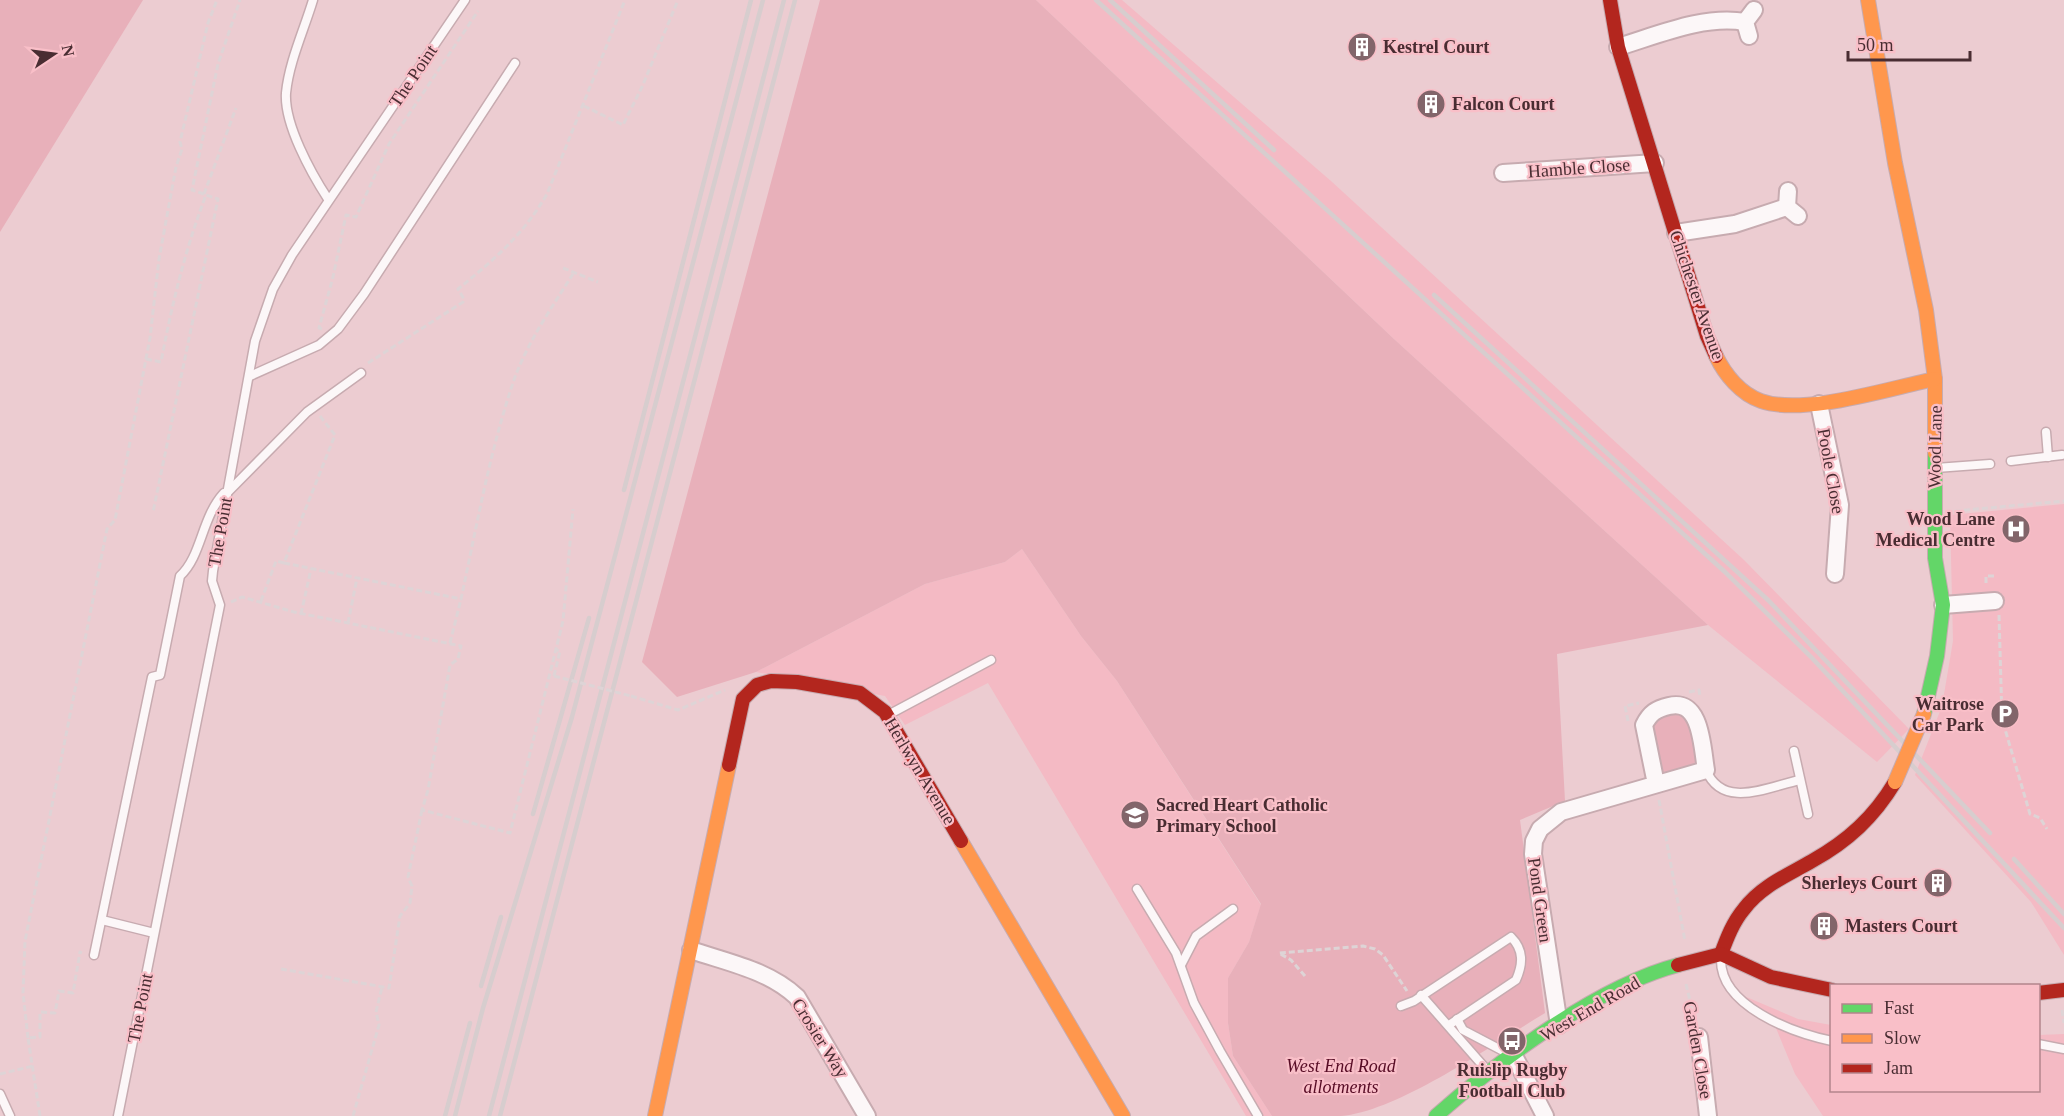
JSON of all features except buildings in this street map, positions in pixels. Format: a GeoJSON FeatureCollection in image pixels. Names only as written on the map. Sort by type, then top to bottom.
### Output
{"type":"FeatureCollection","features":[{"type":"Feature","properties":{"kind":"street","name":"Chichester Avenue"},"geometry":{"type":"LineString","coordinates":[[1610,0],[1618,47],[1707,336],[1723,371],[1749,396],[1763,402],[1791,408],[1935,379]]}},
{"type":"Feature","properties":{"kind":"street","name":"Wood Lane"},"geometry":{"type":"LineString","coordinates":[[1721,954],[1729,928],[1750,898],[1852,836],[1883,801],[1895,782],[1924,714],[1937,656],[1943,605],[1935,558],[1935,379],[1926,310],[1895,163],[1868,0]]}},
{"type":"Feature","properties":{"kind":"street"},"geometry":{"type":"LineString","coordinates":[[1618,47],[1703,22],[1726,20],[1750,22]]}},
{"type":"Feature","properties":{"kind":"street","name":"Hamble Close"},"geometry":{"type":"LineString","coordinates":[[1503,173],[1655,163]]}},
{"type":"Feature","properties":{"kind":"street"},"geometry":{"type":"LineString","coordinates":[[1676,232],[1735,224],[1791,205]]}},
{"type":"Feature","properties":{"kind":"street","name":"Poole Close"},"geometry":{"type":"LineString","coordinates":[[1819,404],[1840,505],[1835,574]]}},
{"type":"Feature","properties":{"kind":"street"},"geometry":{"type":"LineString","coordinates":[[1943,605],[1995,607]]}},
{"type":"Feature","properties":{"kind":"street","name":"Herlwyn Avenue"},"geometry":{"type":"LineString","coordinates":[[749,690],[762,682],[790,681],[857,692],[874,700],[888,716],[1124,1116]]}},
{"type":"Feature","properties":{"kind":"street"},"geometry":{"type":"LineString","coordinates":[[655,1116],[743,699],[749,690]]}},
{"type":"Feature","properties":{"kind":"street"},"geometry":{"type":"LineString","coordinates":[[1656,784],[1644,733],[1647,718],[1657,709],[1677,704],[1690,710],[1697,723],[1706,770]]}},
{"type":"Feature","properties":{"kind":"street","name":"Pond Green"},"geometry":{"type":"LineString","coordinates":[[1559,1026],[1533,854],[1534,841],[1540,829],[1561,813],[1706,770]]}},
{"type":"Feature","properties":{"kind":"street","name":"Crosier Way"},"geometry":{"type":"LineString","coordinates":[[691,950],[764,974],[781,982],[797,997],[867,1116]]}},
{"type":"Feature","properties":{"kind":"street"},"geometry":{"type":"LineString","coordinates":[[1721,954],[1771,977],[1830,990]]}},
{"type":"Feature","properties":{"kind":"street","name":"West End Road"},"geometry":{"type":"LineString","coordinates":[[1436,1116],[1487,1071],[1633,982],[1671,967],[1721,954]]}},
{"type":"Feature","properties":{"kind":"street"},"geometry":{"type":"LineString","coordinates":[[2040,993],[2064,990]]}},
{"type":"Feature","properties":{"kind":"street","name":"Garden Close"},"geometry":{"type":"LineString","coordinates":[[1699,1037],[1708,1116]]}},
{"type":"Feature","properties":{"kind":"street"},"geometry":{"type":"LineString","coordinates":[[1513,1054],[1545,1116]]}},
{"type":"Feature","properties":{"kind":"lane"},"geometry":{"type":"LineString","coordinates":[[313,0],[286,94],[288,111],[299,145],[313,176],[328,199]]}},
{"type":"Feature","properties":{"kind":"lane","name":"The Point"},"geometry":{"type":"LineString","coordinates":[[118,1116],[220,605],[212,581],[255,341],[273,289],[328,199],[465,0]]}},
{"type":"Feature","properties":{"kind":"lane"},"geometry":{"type":"LineString","coordinates":[[250,376],[310,351],[330,335],[364,294],[515,63]]}},
{"type":"Feature","properties":{"kind":"lane"},"geometry":{"type":"LineString","coordinates":[[94,955],[152,677],[160,675],[180,576],[191,567],[201,531],[213,504],[313,408],[361,373]]}},
{"type":"Feature","properties":{"kind":"lane"},"geometry":{"type":"LineString","coordinates":[[2046,432],[2048,457]]}},
{"type":"Feature","properties":{"kind":"lane"},"geometry":{"type":"LineString","coordinates":[[2011,461],[2062,455]]}},
{"type":"Feature","properties":{"kind":"lane"},"geometry":{"type":"LineString","coordinates":[[1935,468],[1990,464]]}},
{"type":"Feature","properties":{"kind":"lane"},"geometry":{"type":"LineString","coordinates":[[888,716],[991,660]]}},
{"type":"Feature","properties":{"kind":"lane"},"geometry":{"type":"LineString","coordinates":[[1794,751],[1808,814]]}},
{"type":"Feature","properties":{"kind":"lane"},"geometry":{"type":"LineString","coordinates":[[1706,770],[1715,786],[1728,794],[1739,794],[1800,780]]}},
{"type":"Feature","properties":{"kind":"lane"},"geometry":{"type":"LineString","coordinates":[[1137,889],[1181,965],[1194,1003],[1258,1116]]}},
{"type":"Feature","properties":{"kind":"lane"},"geometry":{"type":"LineString","coordinates":[[1181,965],[1196,936],[1233,909]]}},
{"type":"Feature","properties":{"kind":"lane"},"geometry":{"type":"LineString","coordinates":[[102,921],[154,933]]}},
{"type":"Feature","properties":{"kind":"lane"},"geometry":{"type":"LineString","coordinates":[[1401,1006],[1511,938],[1519,945],[1521,955],[1521,969],[1516,980],[1449,1025]]}},
{"type":"Feature","properties":{"kind":"lane"},"geometry":{"type":"LineString","coordinates":[[1721,954],[1722,975],[1726,984],[1742,1002],[1809,1036],[1830,1041]]}},
{"type":"Feature","properties":{"kind":"lane"},"geometry":{"type":"LineString","coordinates":[[1417,998],[1449,1025],[1487,1071]]}},
{"type":"Feature","properties":{"kind":"lane"},"geometry":{"type":"LineString","coordinates":[[1457,1019],[1463,1030],[1494,1048],[1513,1054]]}},
{"type":"Feature","properties":{"kind":"lane"},"geometry":{"type":"LineString","coordinates":[[2040,1044],[2064,1049]]}},
{"type":"Feature","properties":{"kind":"lane"},"geometry":{"type":"LineString","coordinates":[[0,1094],[10,1116]]}},
{"type":"Feature","properties":{"kind":"path"},"geometry":{"type":"LineString","coordinates":[[40,1116],[23,993],[25,941],[107,529],[115,520],[146,359],[159,259],[176,167],[179,162],[180,142],[208,23],[217,0]]}},
{"type":"Feature","properties":{"kind":"path"},"geometry":{"type":"LineString","coordinates":[[153,512],[218,199],[192,190],[218,64],[240,0]]}},
{"type":"Feature","properties":{"kind":"path"},"geometry":{"type":"LineString","coordinates":[[361,373],[362,367],[463,302],[464,299],[458,289],[505,250],[529,224],[547,194],[625,0]]}},
{"type":"Feature","properties":{"kind":"path"},"geometry":{"type":"LineString","coordinates":[[584,106],[623,125],[661,45],[678,0]]}},
{"type":"Feature","properties":{"kind":"path"},"geometry":{"type":"LineString","coordinates":[[330,335],[319,327],[333,278],[346,215],[356,218],[371,179],[389,144],[478,10]]}},
{"type":"Feature","properties":{"kind":"path"},"geometry":{"type":"LineString","coordinates":[[146,359],[161,362],[177,281],[205,194],[237,108]]}},
{"type":"Feature","properties":{"kind":"path"},"geometry":{"type":"LineString","coordinates":[[563,268],[573,274],[598,282]]}},
{"type":"Feature","properties":{"kind":"path"},"geometry":{"type":"LineString","coordinates":[[450,644],[494,447],[515,379],[529,347],[573,274]]}},
{"type":"Feature","properties":{"kind":"path"},"geometry":{"type":"LineString","coordinates":[[285,563],[335,435],[313,408]]}},
{"type":"Feature","properties":{"kind":"path"},"geometry":{"type":"LineString","coordinates":[[1934,513],[2064,501]]}},
{"type":"Feature","properties":{"kind":"path"},"geometry":{"type":"LineString","coordinates":[[422,810],[510,833],[563,621],[573,508]]}},
{"type":"Feature","properties":{"kind":"path"},"geometry":{"type":"LineString","coordinates":[[261,601],[276,561],[461,599]]}},
{"type":"Feature","properties":{"kind":"path"},"geometry":{"type":"LineString","coordinates":[[301,614],[311,568]]}},
{"type":"Feature","properties":{"kind":"path"},"geometry":{"type":"LineString","coordinates":[[1986,583],[1986,576],[1996,576]]}},
{"type":"Feature","properties":{"kind":"path"},"geometry":{"type":"LineString","coordinates":[[348,623],[357,578]]}},
{"type":"Feature","properties":{"kind":"path"},"geometry":{"type":"LineString","coordinates":[[218,601],[228,604],[242,597],[301,614],[461,646],[458,659],[450,665],[428,790],[408,877],[412,886],[410,903],[400,916],[388,988],[281,969]]}},
{"type":"Feature","properties":{"kind":"path"},"geometry":{"type":"LineString","coordinates":[[1995,607],[1999,612],[2002,719],[2030,814],[2040,818],[2046,829]]}},
{"type":"Feature","properties":{"kind":"path"},"geometry":{"type":"LineString","coordinates":[[556,650],[560,651],[554,676],[656,702],[678,710],[736,685],[749,690]]}},
{"type":"Feature","properties":{"kind":"path"},"geometry":{"type":"LineString","coordinates":[[1656,784],[1686,936],[1685,945]]}},
{"type":"Feature","properties":{"kind":"path"},"geometry":{"type":"LineString","coordinates":[[1305,976],[1291,960],[1279,952],[1363,946],[1383,955],[1417,998]]}},
{"type":"Feature","properties":{"kind":"path"},"geometry":{"type":"LineString","coordinates":[[28,1038],[40,1037],[40,1012],[55,1013],[59,991],[73,993],[80,952],[94,955]]}},
{"type":"Feature","properties":{"kind":"path","name":"Garden Close"},"geometry":{"type":"LineString","coordinates":[[1686,984],[1699,1037]]}},
{"type":"Feature","properties":{"kind":"path"},"geometry":{"type":"LineString","coordinates":[[353,1116],[379,1025],[376,1012],[382,987]]}},
{"type":"Feature","properties":{"kind":"path"},"geometry":{"type":"LineString","coordinates":[[0,1074],[33,1066]]}},
{"type":"Feature","properties":{"kind":"shaded area"},"geometry":{"type":"Polygon","coordinates":[[[1036,0],[1122,0],[1331,181],[1744,560],[1909,729],[1877,762],[1708,625],[1394,339],[1036,0]]]}},
{"type":"Feature","properties":{"kind":"shaded area"},"geometry":{"type":"Polygon","coordinates":[[[2064,504],[2064,955],[2031,902],[1915,775],[1942,706],[1953,641],[1950,515],[2064,504]]]}},
{"type":"Feature","properties":{"kind":"shaded area","name":"Sacred Heart Catholic Primary School"},"geometry":{"type":"Polygon","coordinates":[[[1022,549],[1081,636],[1117,681],[1261,905],[1249,942],[1228,978],[1228,1023],[1233,1056],[1272,1116],[1246,1116],[988,683],[905,725],[885,696],[756,672],[925,584],[1005,562],[1022,549]]]}},
{"type":"Feature","properties":{"kind":"shaded area"},"geometry":{"type":"Polygon","coordinates":[[[1737,989],[1744,996],[1798,1019],[1830,1025],[1830,1092],[2040,1092],[2040,1035],[2064,1034],[2064,1116],[1823,1116],[1795,1074],[1773,1021],[1733,993],[1737,989]]]}},
{"type":"Feature","properties":{"kind":"green space"},"geometry":{"type":"Polygon","coordinates":[[[0,0],[143,0],[0,232],[0,0]]]}},
{"type":"Feature","properties":{"kind":"green space","name":"West End Road allotments"},"geometry":{"type":"Polygon","coordinates":[[[820,0],[1036,0],[1394,339],[1708,625],[1557,654],[1565,801],[1520,820],[1545,1013],[1473,1058],[1390,1102],[1341,1116],[1272,1116],[1233,1056],[1228,1023],[1228,978],[1249,942],[1261,904],[1117,681],[1081,636],[1022,549],[1005,562],[925,584],[756,672],[677,697],[642,662],[820,0]]]}},
{"type":"Feature","properties":{"kind":"green space"},"geometry":{"type":"Polygon","coordinates":[[[1684,706],[1706,770],[1656,784],[1644,725],[1684,706]]]}},
{"type":"Feature","properties":{"kind":"railway"},"geometry":{"type":"LineString","coordinates":[[624,490],[751,0]]}},
{"type":"Feature","properties":{"kind":"railway"},"geometry":{"type":"LineString","coordinates":[[455,1116],[483,1008],[572,717],[763,0]]}},
{"type":"Feature","properties":{"kind":"railway"},"geometry":{"type":"LineString","coordinates":[[489,1116],[784,0]]}},
{"type":"Feature","properties":{"kind":"railway"},"geometry":{"type":"LineString","coordinates":[[500,1116],[795,0]]}},
{"type":"Feature","properties":{"kind":"railway"},"geometry":{"type":"LineString","coordinates":[[1096,0],[1725,572],[1812,658],[2064,928]]}},
{"type":"Feature","properties":{"kind":"railway"},"geometry":{"type":"LineString","coordinates":[[1110,0],[1274,150]]}},
{"type":"Feature","properties":{"kind":"railway"},"geometry":{"type":"LineString","coordinates":[[1434,295],[1768,600],[1990,833]]}},
{"type":"Feature","properties":{"kind":"railway"},"geometry":{"type":"LineString","coordinates":[[533,814],[589,618]]}},
{"type":"Feature","properties":{"kind":"railway"},"geometry":{"type":"LineString","coordinates":[[2014,859],[2064,914]]}},
{"type":"Feature","properties":{"kind":"railway"},"geometry":{"type":"LineString","coordinates":[[481,986],[501,917]]}},
{"type":"Feature","properties":{"kind":"railway"},"geometry":{"type":"LineString","coordinates":[[445,1116],[470,1023]]}},
{"type":"Feature","properties":{"kind":"traffic: fast"},"geometry":{"type":"LineString","coordinates":[[1924,714],[1937,656],[1943,605],[1935,558],[1935,453]]}},
{"type":"Feature","properties":{"kind":"traffic: fast"},"geometry":{"type":"LineString","coordinates":[[1436,1116],[1489,1072],[1550,1028],[1615,990],[1647,975],[1678,965]]}},
{"type":"Feature","properties":{"kind":"traffic: slow"},"geometry":{"type":"LineString","coordinates":[[1868,0],[1895,163],[1926,310],[1935,379],[1935,453]]}},
{"type":"Feature","properties":{"kind":"traffic: slow"},"geometry":{"type":"LineString","coordinates":[[1716,356],[1729,377],[1740,389],[1761,401],[1779,405],[1823,403],[1935,379]]}},
{"type":"Feature","properties":{"kind":"traffic: slow"},"geometry":{"type":"LineString","coordinates":[[1895,782],[1924,714]]}},
{"type":"Feature","properties":{"kind":"traffic: slow"},"geometry":{"type":"LineString","coordinates":[[655,1116],[729,765]]}},
{"type":"Feature","properties":{"kind":"traffic: slow"},"geometry":{"type":"LineString","coordinates":[[961,841],[1123,1116]]}},
{"type":"Feature","properties":{"kind":"traffic: jam"},"geometry":{"type":"LineString","coordinates":[[1610,0],[1618,47],[1707,336],[1716,356]]}},
{"type":"Feature","properties":{"kind":"traffic: jam"},"geometry":{"type":"LineString","coordinates":[[729,765],[743,699],[757,685],[771,681],[797,682],[860,693],[885,712],[961,841]]}},
{"type":"Feature","properties":{"kind":"traffic: jam"},"geometry":{"type":"LineString","coordinates":[[1721,954],[1733,925],[1758,894],[1849,836],[1869,817],[1895,782]]}},
{"type":"Feature","properties":{"kind":"traffic: jam"},"geometry":{"type":"LineString","coordinates":[[1678,965],[1721,954],[1771,977],[1830,990]]}},
{"type":"Feature","properties":{"kind":"traffic: jam"},"geometry":{"type":"LineString","coordinates":[[2040,993],[2064,990]]}},
{"type":"Feature","properties":{"kind":"place","name":"Kestrel Court"},"geometry":{"type":"Point","coordinates":[1362,47]}},
{"type":"Feature","properties":{"kind":"place","name":"Falcon Court"},"geometry":{"type":"Point","coordinates":[1431,104]}},
{"type":"Feature","properties":{"kind":"place","name":"Wood Lane Medical Centre"},"geometry":{"type":"Point","coordinates":[2016,529]}},
{"type":"Feature","properties":{"kind":"place","name":"Waitrose Car Park"},"geometry":{"type":"Point","coordinates":[2005,714]}},
{"type":"Feature","properties":{"kind":"place","name":"Sacred Heart Catholic Primary School"},"geometry":{"type":"Point","coordinates":[1135,815]}},
{"type":"Feature","properties":{"kind":"place","name":"Sherleys Court"},"geometry":{"type":"Point","coordinates":[1938,883]}},
{"type":"Feature","properties":{"kind":"place","name":"Masters Court"},"geometry":{"type":"Point","coordinates":[1824,926]}},
{"type":"Feature","properties":{"kind":"place","name":"Ruislip Rugby Football Club"},"geometry":{"type":"Point","coordinates":[1512,1041]}}]}
